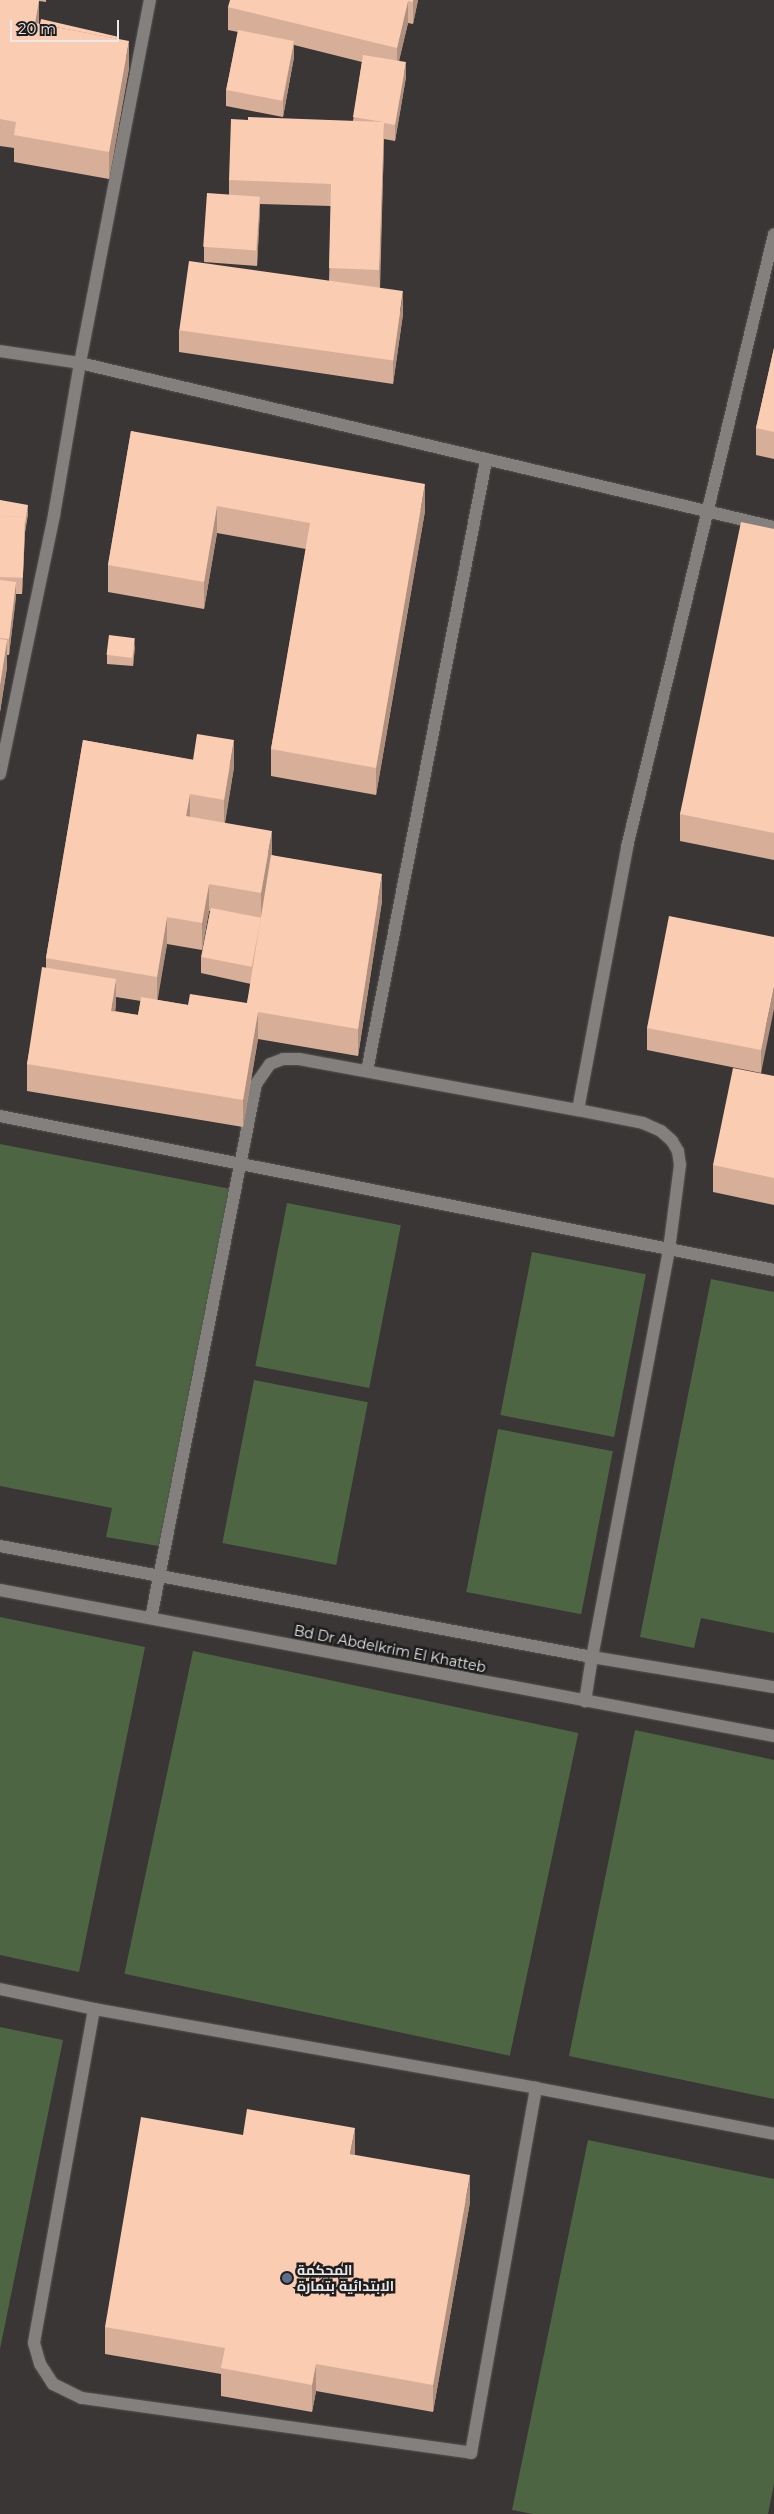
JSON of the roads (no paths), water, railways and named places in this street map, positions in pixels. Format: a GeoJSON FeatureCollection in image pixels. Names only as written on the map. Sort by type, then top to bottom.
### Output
{"type":"FeatureCollection","features":[{"type":"Feature","properties":{"kind":"street"},"geometry":{"type":"LineString","coordinates":[[0,774],[2,751],[54,515],[80,363],[150,0]]}},
{"type":"Feature","properties":{"kind":"street"},"geometry":{"type":"LineString","coordinates":[[578,1110],[627,847],[710,511],[774,234]]}},
{"type":"Feature","properties":{"kind":"street"},"geometry":{"type":"LineString","coordinates":[[0,351],[80,363],[486,461],[710,511],[774,528]]}},
{"type":"Feature","properties":{"kind":"street"},"geometry":{"type":"LineString","coordinates":[[367,1071],[486,461]]}},
{"type":"Feature","properties":{"kind":"street"},"geometry":{"type":"LineString","coordinates":[[151,1618],[256,1084],[270,1064],[283,1058],[299,1059],[578,1110],[643,1123],[661,1131],[672,1141],[678,1151],[680,1165],[669,1250],[585,1701]]}},
{"type":"Feature","properties":{"kind":"street"},"geometry":{"type":"LineString","coordinates":[[0,1116],[774,1270]]}},
{"type":"Feature","properties":{"kind":"street"},"geometry":{"type":"LineString","coordinates":[[0,1546],[592,1657],[774,1687]]}},
{"type":"Feature","properties":{"kind":"street","name":"Bd Dr Abdelkrim El Khatteb"},"geometry":{"type":"LineString","coordinates":[[0,1590],[774,1736]]}},
{"type":"Feature","properties":{"kind":"street"},"geometry":{"type":"LineString","coordinates":[[0,1989],[94,2009],[536,2088],[774,2134]]}},
{"type":"Feature","properties":{"kind":"street"},"geometry":{"type":"LineString","coordinates":[[94,2009],[34,2342],[40,2364],[53,2384],[82,2398],[471,2453],[536,2088]]}},
{"type":"Feature","properties":{"kind":"place","name":"المحكمة الابتدائية بتمارة"},"geometry":{"type":"Point","coordinates":[287,2278]}}]}
